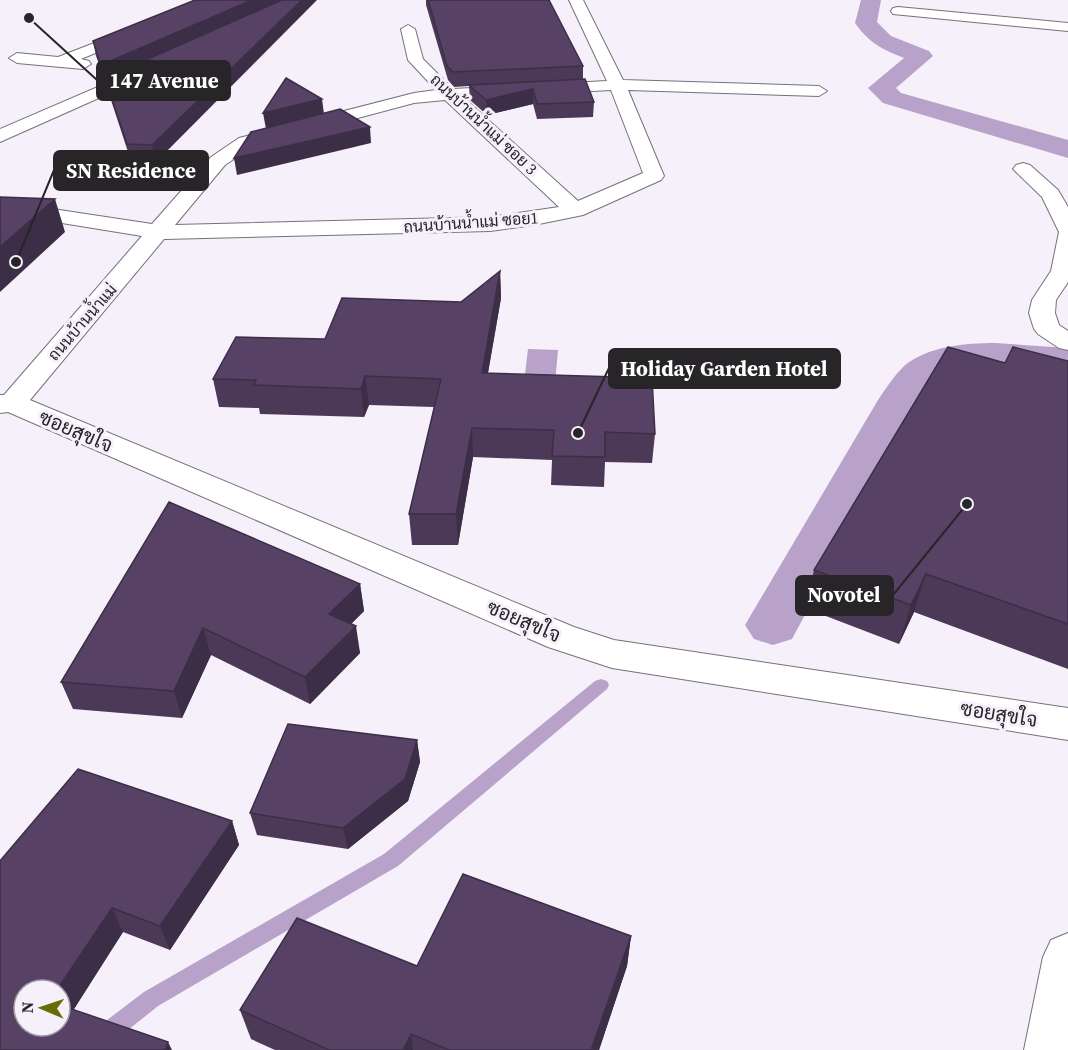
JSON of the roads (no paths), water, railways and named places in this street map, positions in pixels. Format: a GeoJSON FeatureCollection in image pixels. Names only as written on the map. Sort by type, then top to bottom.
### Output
{"type":"FeatureCollection","features":[{"type":"Feature","properties":{"kind":"street","name":"ถนนบ้านน้ำแม่ ซอย1"},"geometry":{"type":"LineString","coordinates":[[0,207],[159,232],[490,224],[534,219],[575,210],[654,176],[617,86],[576,0]]}},
{"type":"Feature","properties":{"kind":"street"},"geometry":{"type":"LineString","coordinates":[[1042,8],[1044,25]]}},
{"type":"Feature","properties":{"kind":"street"},"geometry":{"type":"LineString","coordinates":[[898,11],[1068,27]]}},
{"type":"Feature","properties":{"kind":"street"},"geometry":{"type":"LineString","coordinates":[[60,62],[153,24]]}},
{"type":"Feature","properties":{"kind":"street","name":"ถนนบ้านน้ำแม่ ซอย 3"},"geometry":{"type":"LineString","coordinates":[[408,29],[416,60],[449,94],[575,210]]}},
{"type":"Feature","properties":{"kind":"street"},"geometry":{"type":"LineString","coordinates":[[17,58],[147,70]]}},
{"type":"Feature","properties":{"kind":"street"},"geometry":{"type":"LineString","coordinates":[[0,136],[168,61]]}},
{"type":"Feature","properties":{"kind":"street","name":"ถนนบ้านน้ำแม่"},"geometry":{"type":"LineString","coordinates":[[6,403],[159,232],[218,161],[246,142],[414,98],[449,94],[617,86],[819,91]]}},
{"type":"Feature","properties":{"kind":"street"},"geometry":{"type":"LineString","coordinates":[[0,118],[37,120]]}},
{"type":"Feature","properties":{"kind":"street"},"geometry":{"type":"LineString","coordinates":[[1023,169],[1051,194],[1068,229]]}},
{"type":"Feature","properties":{"kind":"street"},"geometry":{"type":"LineString","coordinates":[[1068,237],[1063,271],[1044,300],[1042,314],[1047,329],[1068,342]]}},
{"type":"Feature","properties":{"kind":"street","name":"ซอยสุขใจ"},"geometry":{"type":"LineString","coordinates":[[6,403],[561,637],[612,654],[1068,724]]}},
{"type":"Feature","properties":{"kind":"street"},"geometry":{"type":"LineString","coordinates":[[1050,1050],[1068,957]]}},
{"type":"Feature","properties":{"kind":"waterway"},"geometry":{"type":"LineString","coordinates":[[871,0],[866,23],[883,41],[921,56],[881,88],[892,98],[1068,149]]}},
{"type":"Feature","properties":{"kind":"waterway"},"geometry":{"type":"LineString","coordinates":[[773,625],[899,400],[919,375],[942,362],[977,355],[1068,360]]}},
{"type":"Feature","properties":{"kind":"waterway"},"geometry":{"type":"LineString","coordinates":[[86,1050],[151,999],[391,860],[601,685]]}},
{"type":"Feature","properties":{"kind":"place","name":"147 Avenue"},"geometry":{"type":"Point","coordinates":[29,18]}},
{"type":"Feature","properties":{"kind":"place","name":"SN Residence"},"geometry":{"type":"Point","coordinates":[16,262]}},
{"type":"Feature","properties":{"kind":"place","name":"Holiday Garden Hotel"},"geometry":{"type":"Point","coordinates":[578,433]}},
{"type":"Feature","properties":{"kind":"place","name":"Novotel"},"geometry":{"type":"Point","coordinates":[967,504]}}]}
